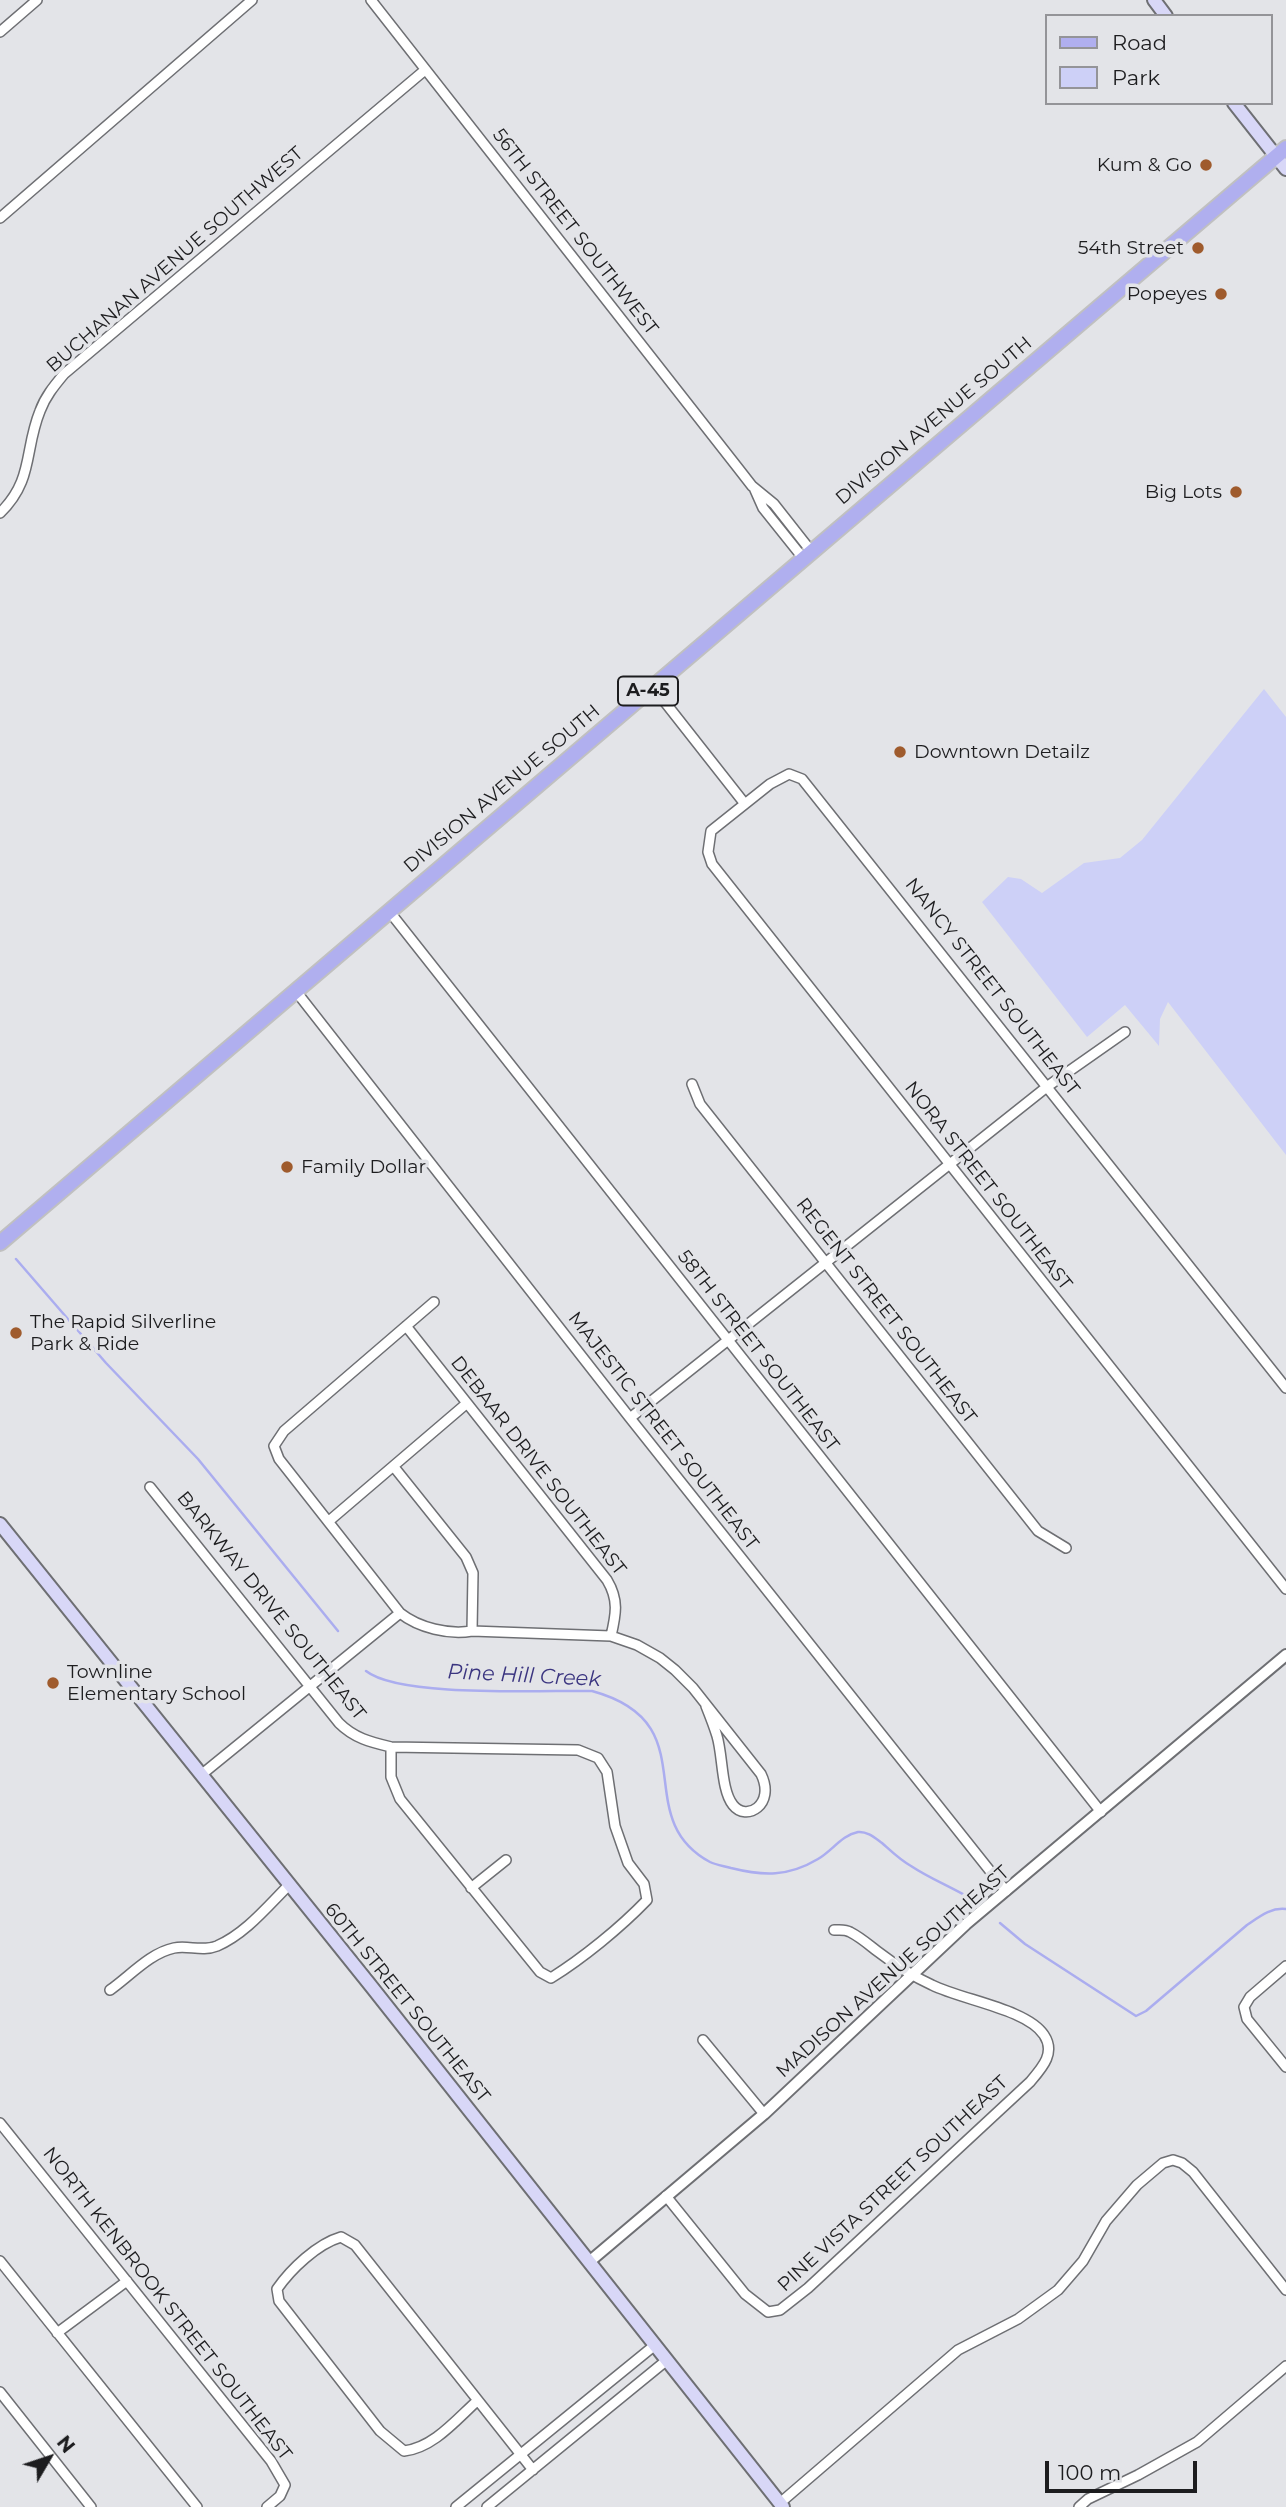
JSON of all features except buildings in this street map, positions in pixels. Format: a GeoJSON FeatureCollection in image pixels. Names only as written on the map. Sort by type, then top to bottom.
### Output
{"type":"FeatureCollection","features":[{"type":"Feature","properties":{"kind":"main road"},"geometry":{"type":"LineString","coordinates":[[1236,105],[1281,152],[1286,169]]}},
{"type":"Feature","properties":{"kind":"main road","name":"DIVISION AVENUE SOUTH"},"geometry":{"type":"LineString","coordinates":[[0,1242],[1281,152]]}},
{"type":"Feature","properties":{"kind":"main road","name":"60TH STREET SOUTHEAST"},"geometry":{"type":"LineString","coordinates":[[0,1524],[379,1996],[782,2505]]}},
{"type":"Feature","properties":{"kind":"street"},"geometry":{"type":"LineString","coordinates":[[0,32],[37,0]]}},
{"type":"Feature","properties":{"kind":"street"},"geometry":{"type":"LineString","coordinates":[[0,218],[253,0]]}},
{"type":"Feature","properties":{"kind":"street","name":"56TH STREET SOUTHWEST"},"geometry":{"type":"LineString","coordinates":[[371,0],[752,485],[774,504],[807,554]]}},
{"type":"Feature","properties":{"kind":"street","name":"BUCHANAN AVENUE SOUTHWEST"},"geometry":{"type":"LineString","coordinates":[[0,513],[19,490],[40,411],[51,389],[64,374],[425,70]]}},
{"type":"Feature","properties":{"kind":"street"},"geometry":{"type":"LineString","coordinates":[[653,687],[745,804]]}},
{"type":"Feature","properties":{"kind":"street","name":"NANCY STREET SOUTHEAST"},"geometry":{"type":"LineString","coordinates":[[745,804],[770,784],[789,774],[802,779],[1286,1388]]}},
{"type":"Feature","properties":{"kind":"street","name":"NORA STREET SOUTHEAST"},"geometry":{"type":"LineString","coordinates":[[745,804],[711,831],[708,852],[712,864],[1286,1589]]}},
{"type":"Feature","properties":{"kind":"street","name":"58TH STREET SOUTHEAST"},"geometry":{"type":"LineString","coordinates":[[389,911],[1101,1812]]}},
{"type":"Feature","properties":{"kind":"street","name":"MAJESTIC STREET SOUTHEAST"},"geometry":{"type":"LineString","coordinates":[[295,990],[630,1418],[1006,1891]]}},
{"type":"Feature","properties":{"kind":"street"},"geometry":{"type":"LineString","coordinates":[[630,1418],[1048,1086],[1125,1032]]}},
{"type":"Feature","properties":{"kind":"street","name":"REGENT STREET SOUTHEAST"},"geometry":{"type":"LineString","coordinates":[[692,1084],[700,1104],[1038,1531],[1066,1548]]}},
{"type":"Feature","properties":{"kind":"street"},"geometry":{"type":"LineString","coordinates":[[434,1302],[284,1431],[274,1446],[279,1459],[400,1613],[410,1620],[458,1633],[472,1631],[611,1636],[637,1645],[660,1658],[693,1688],[761,1774],[767,1786],[767,1793],[765,1800],[756,1809],[744,1811],[731,1803],[717,1737],[706,1706]]}},
{"type":"Feature","properties":{"kind":"street","name":"DEBAAR DRIVE SOUTHEAST"},"geometry":{"type":"LineString","coordinates":[[406,1326],[607,1580],[616,1601],[611,1636]]}},
{"type":"Feature","properties":{"kind":"street"},"geometry":{"type":"LineString","coordinates":[[329,1521],[466,1404]]}},
{"type":"Feature","properties":{"kind":"street"},"geometry":{"type":"LineString","coordinates":[[394,1466],[466,1557],[473,1573],[472,1631]]}},
{"type":"Feature","properties":{"kind":"street","name":"BARKWAY DRIVE SOUTHEAST"},"geometry":{"type":"LineString","coordinates":[[150,1488],[339,1723],[353,1735],[391,1747],[578,1750],[598,1758],[607,1772],[615,1826],[621,1845],[628,1863],[645,1884],[647,1900],[631,1916],[551,1978],[540,1972],[471,1888]]}},
{"type":"Feature","properties":{"kind":"street"},"geometry":{"type":"LineString","coordinates":[[201,1775],[400,1613]]}},
{"type":"Feature","properties":{"kind":"street","name":"MADISON AVENUE SOUTHEAST"},"geometry":{"type":"LineString","coordinates":[[589,2262],[764,2114],[966,1924],[1286,1655]]}},
{"type":"Feature","properties":{"kind":"street"},"geometry":{"type":"LineString","coordinates":[[391,1747],[391,1777],[400,1799],[471,1888],[506,1860]]}},
{"type":"Feature","properties":{"kind":"street"},"geometry":{"type":"LineString","coordinates":[[110,1990],[162,1951],[177,1947],[197,1950],[215,1947],[236,1936],[288,1886]]}},
{"type":"Feature","properties":{"kind":"street"},"geometry":{"type":"LineString","coordinates":[[834,1930],[847,1930],[912,1975]]}},
{"type":"Feature","properties":{"kind":"street"},"geometry":{"type":"LineString","coordinates":[[1286,1966],[1250,1997],[1244,2007],[1247,2019],[1286,2067]]}},
{"type":"Feature","properties":{"kind":"street","name":"PINE VISTA STREET SOUTHEAST"},"geometry":{"type":"LineString","coordinates":[[666,2196],[745,2294],[768,2312],[780,2310],[808,2288],[1030,2082],[1042,2068],[1049,2048],[1039,2028],[1019,2015],[952,1995],[912,1975]]}},
{"type":"Feature","properties":{"kind":"street"},"geometry":{"type":"LineString","coordinates":[[703,2040],[764,2114]]}},
{"type":"Feature","properties":{"kind":"street","name":"NORTH KENBROOK STREET SOUTHEAST"},"geometry":{"type":"LineString","coordinates":[[0,2123],[271,2461],[282,2477],[284,2490],[267,2507]]}},
{"type":"Feature","properties":{"kind":"street"},"geometry":{"type":"LineString","coordinates":[[782,2505],[958,2350],[1018,2319],[1058,2290],[1083,2262],[1106,2221],[1137,2185],[1163,2163],[1173,2160],[1193,2172],[1286,2290]]}},
{"type":"Feature","properties":{"kind":"street"},"geometry":{"type":"LineString","coordinates":[[477,2401],[436,2438],[418,2450],[404,2451],[380,2431],[279,2301],[277,2289],[286,2277],[331,2240],[341,2238],[355,2245],[533,2470]]}},
{"type":"Feature","properties":{"kind":"street"},"geometry":{"type":"LineString","coordinates":[[0,2262],[197,2507]]}},
{"type":"Feature","properties":{"kind":"street"},"geometry":{"type":"LineString","coordinates":[[57,2333],[127,2281]]}},
{"type":"Feature","properties":{"kind":"street"},"geometry":{"type":"LineString","coordinates":[[456,2507],[655,2346]]}},
{"type":"Feature","properties":{"kind":"street"},"geometry":{"type":"LineString","coordinates":[[487,2507],[667,2360]]}},
{"type":"Feature","properties":{"kind":"street"},"geometry":{"type":"LineString","coordinates":[[1079,2507],[1088,2499],[1197,2442],[1286,2366]]}},
{"type":"Feature","properties":{"kind":"street"},"geometry":{"type":"LineString","coordinates":[[0,2392],[91,2507]]}},
{"type":"Feature","properties":{"kind":"green space"},"geometry":{"type":"Polygon","coordinates":[[[1264,689],[1286,717],[1286,1155],[1168,1002],[1160,1019],[1159,1046],[1125,1005],[1087,1037],[982,902],[1008,877],[1021,879],[1042,893],[1084,863],[1120,858],[1142,840],[1264,689]]]}},
{"type":"Feature","properties":{"kind":"waterway","name":"Pine Hill Creek"},"geometry":{"type":"LineString","coordinates":[[16,1259],[106,1363],[198,1459],[338,1631]]}},
{"type":"Feature","properties":{"kind":"waterway","name":"Pine Hill Creek"},"geometry":{"type":"LineString","coordinates":[[366,1671],[384,1680],[440,1689],[592,1691],[627,1706],[648,1725],[659,1747],[673,1821],[686,1843],[710,1862],[754,1872],[786,1872],[807,1865],[823,1856],[847,1836],[861,1832],[874,1837],[918,1870],[968,1897]]}},
{"type":"Feature","properties":{"kind":"waterway"},"geometry":{"type":"LineString","coordinates":[[1000,1923],[1025,1944],[1136,2016],[1146,2011],[1247,1925],[1270,1911],[1286,1909]]}},
{"type":"Feature","properties":{"kind":"place","name":"Kum & Go"},"geometry":{"type":"Point","coordinates":[1206,165]}},
{"type":"Feature","properties":{"kind":"place","name":"54th Street"},"geometry":{"type":"Point","coordinates":[1198,248]}},
{"type":"Feature","properties":{"kind":"place","name":"Popeyes"},"geometry":{"type":"Point","coordinates":[1221,294]}},
{"type":"Feature","properties":{"kind":"place","name":"Big Lots"},"geometry":{"type":"Point","coordinates":[1236,492]}},
{"type":"Feature","properties":{"kind":"place","name":"Downtown Detailz"},"geometry":{"type":"Point","coordinates":[900,752]}},
{"type":"Feature","properties":{"kind":"place","name":"Family Dollar"},"geometry":{"type":"Point","coordinates":[287,1167]}},
{"type":"Feature","properties":{"kind":"place","name":"The Rapid Silverline Park & Ride"},"geometry":{"type":"Point","coordinates":[16,1333]}},
{"type":"Feature","properties":{"kind":"place","name":"Townline Elementary School"},"geometry":{"type":"Point","coordinates":[53,1683]}}]}
